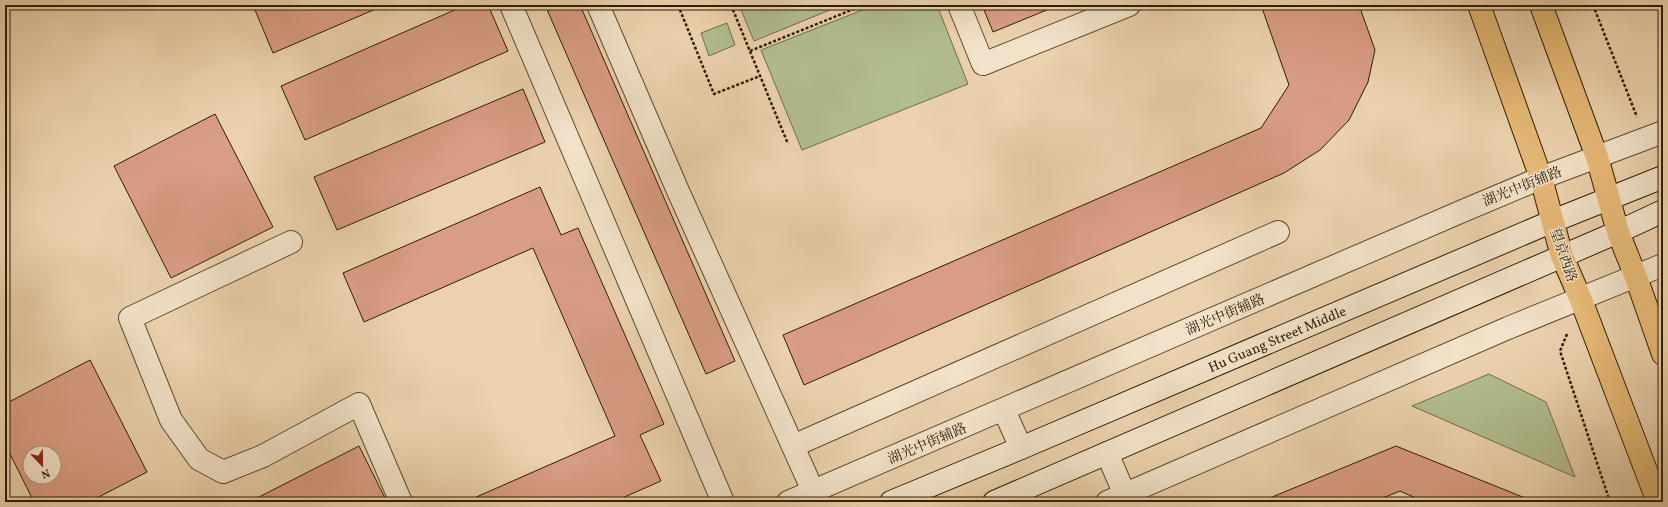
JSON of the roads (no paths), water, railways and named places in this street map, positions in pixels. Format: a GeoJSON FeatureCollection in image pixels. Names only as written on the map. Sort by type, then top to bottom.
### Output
{"type":"FeatureCollection","features":[{"type":"Feature","properties":{"kind":"main road","name":"望京西路"},"geometry":{"type":"LineString","coordinates":[[1479,5],[1541,178],[1562,256],[1581,300],[1658,502]]}},
{"type":"Feature","properties":{"kind":"main road"},"geometry":{"type":"LineString","coordinates":[[1541,5],[1597,157],[1607,198],[1618,232],[1636,277],[1663,354]]}},
{"type":"Feature","properties":{"kind":"street"},"geometry":{"type":"LineString","coordinates":[[511,5],[723,502]]}},
{"type":"Feature","properties":{"kind":"street"},"geometry":{"type":"LineString","coordinates":[[598,5],[678,192],[816,496]]}},
{"type":"Feature","properties":{"kind":"street"},"geometry":{"type":"LineString","coordinates":[[959,5],[983,64],[1129,5]]}},
{"type":"Feature","properties":{"kind":"street","name":"湖光中街辅路"},"geometry":{"type":"LineString","coordinates":[[788,502],[816,496],[1004,410],[1541,178],[1654,135]]}},
{"type":"Feature","properties":{"kind":"street","name":"Hu Guang Street Middle"},"geometry":{"type":"LineString","coordinates":[[891,502],[1607,198],[1663,177]]}},
{"type":"Feature","properties":{"kind":"street"},"geometry":{"type":"LineString","coordinates":[[994,502],[1618,232],[1663,211]]}},
{"type":"Feature","properties":{"kind":"street"},"geometry":{"type":"LineString","coordinates":[[793,446],[1278,232]]}},
{"type":"Feature","properties":{"kind":"street"},"geometry":{"type":"LineString","coordinates":[[290,242],[130,318],[171,420],[199,459],[223,472],[263,456],[359,404],[401,502]]}},
{"type":"Feature","properties":{"kind":"street"},"geometry":{"type":"LineString","coordinates":[[1107,453],[1120,500],[1508,328],[1581,300],[1663,265]]}},
{"type":"Feature","properties":{"kind":"street"},"geometry":{"type":"LineString","coordinates":[[1004,410],[1021,448]]}}]}
